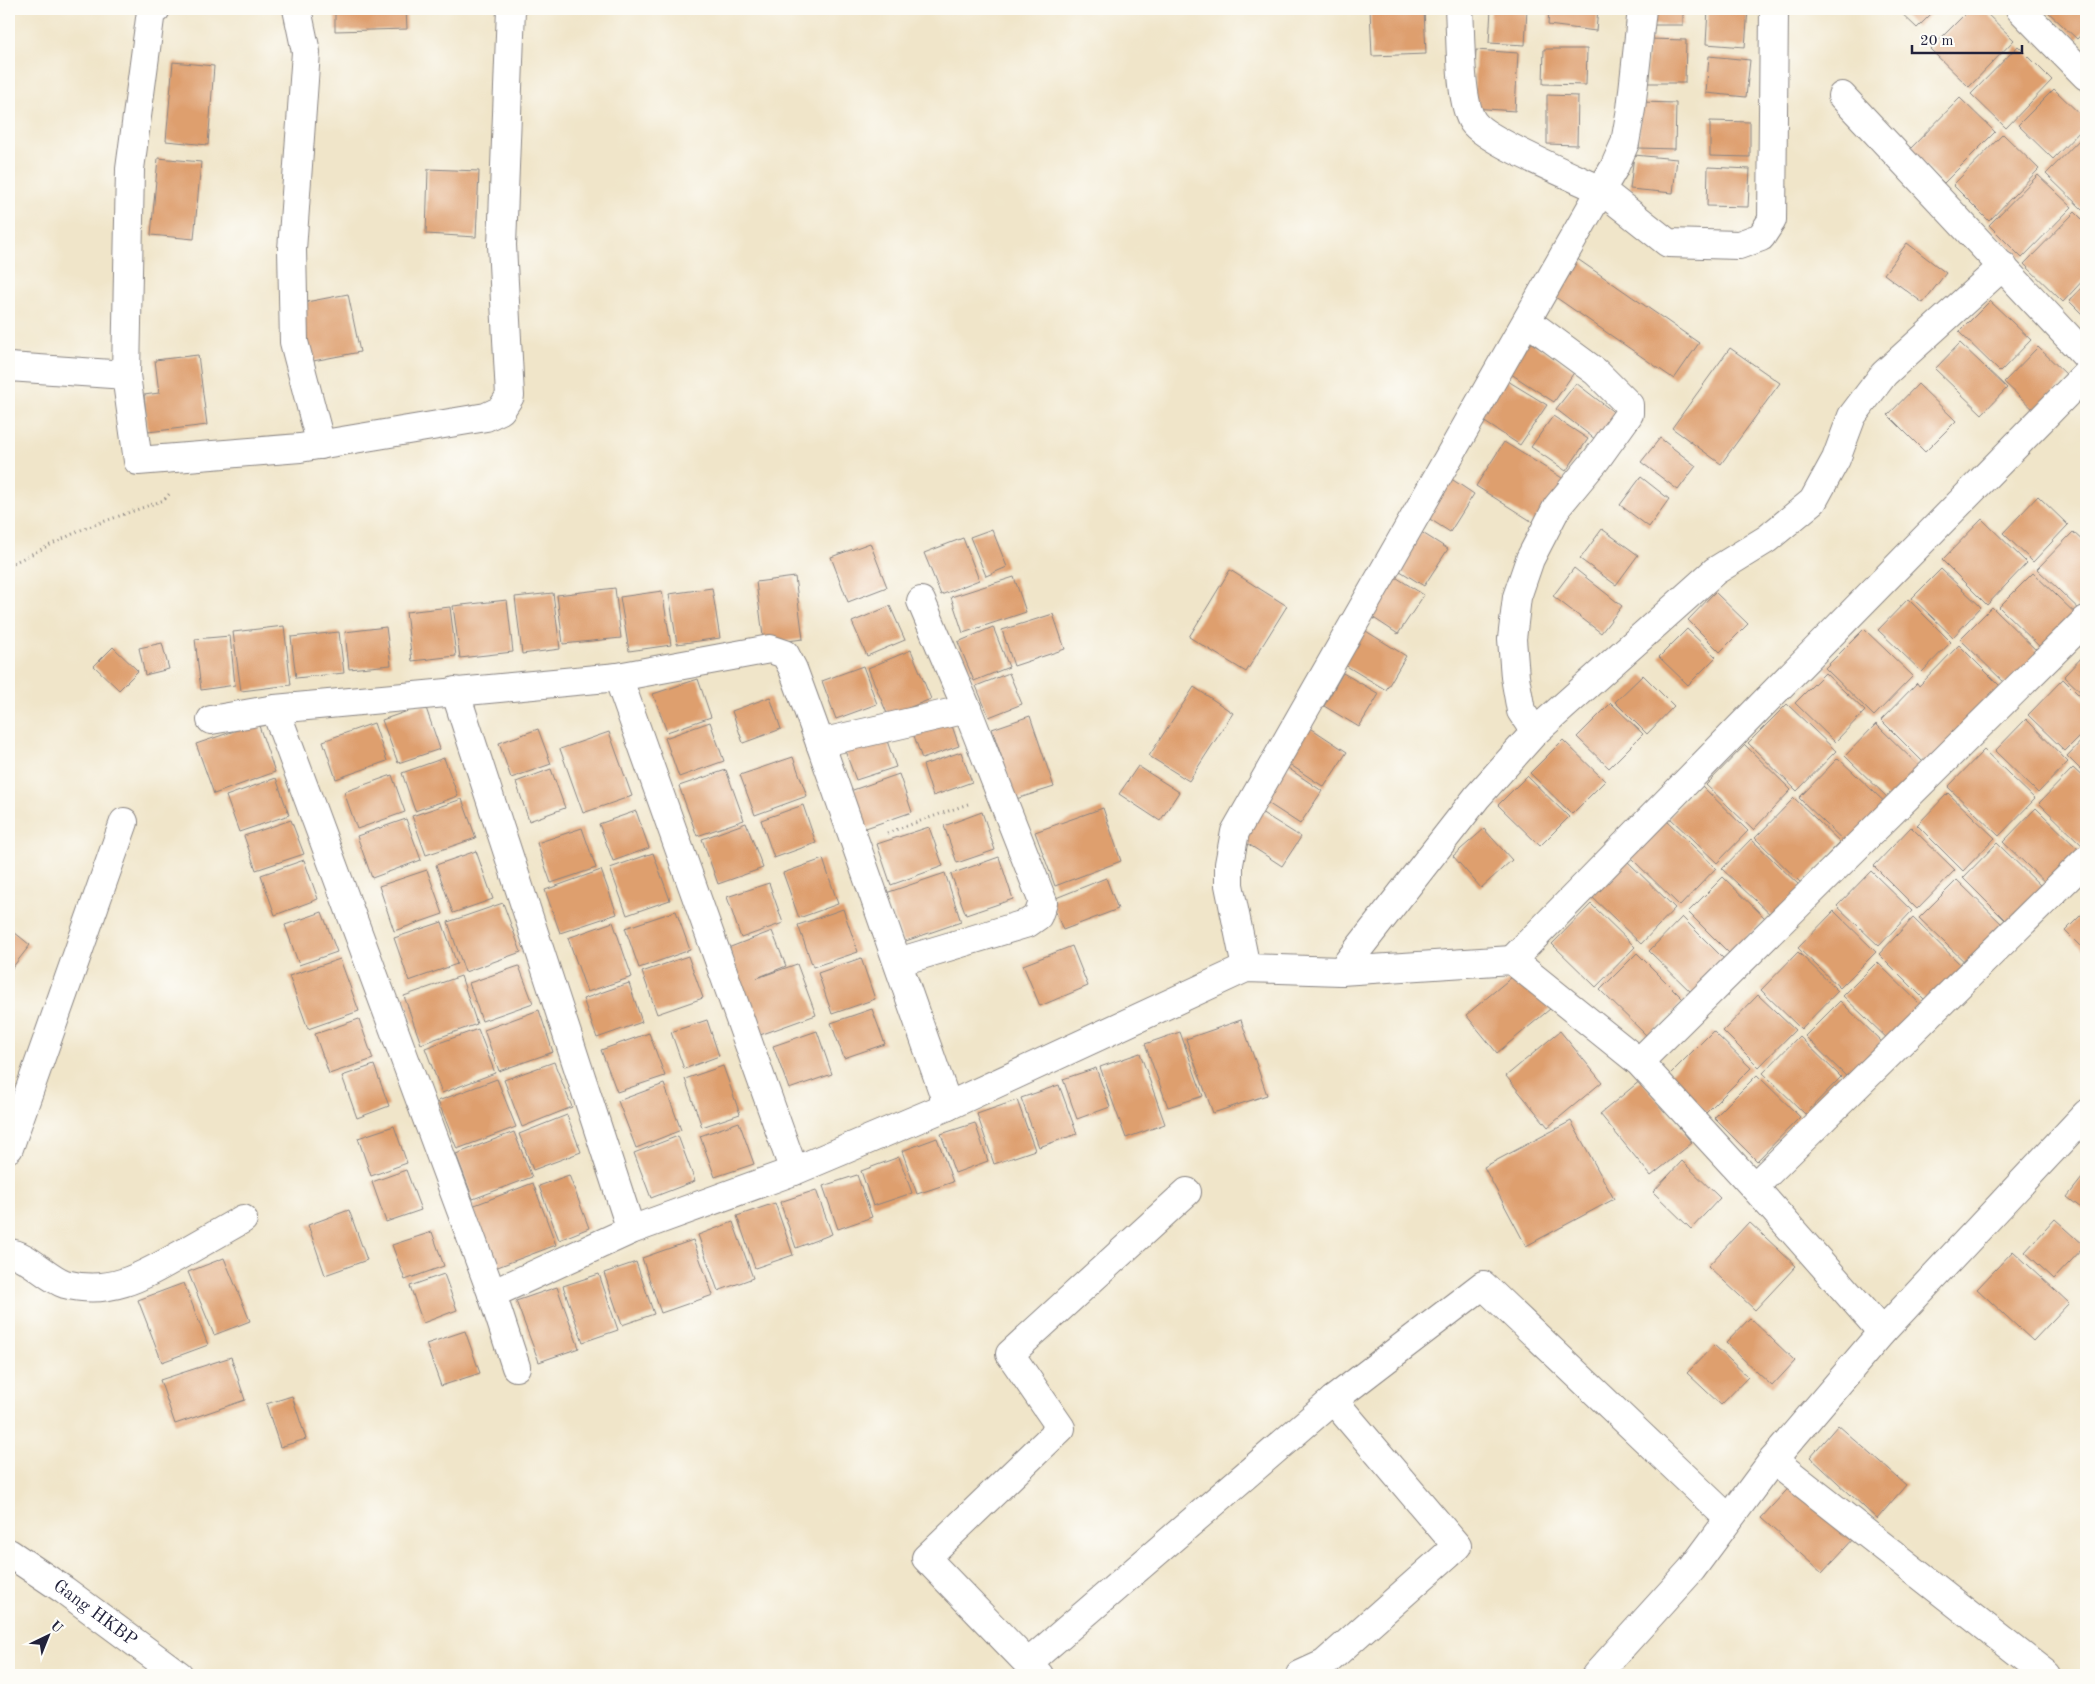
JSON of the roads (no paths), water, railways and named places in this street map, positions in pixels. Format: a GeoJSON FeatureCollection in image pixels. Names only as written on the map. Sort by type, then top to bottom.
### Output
{"type":"FeatureCollection","features":[{"type":"Feature","properties":{"kind":"street"},"geometry":{"type":"LineString","coordinates":[[156,9],[151,11],[130,169],[126,376],[138,461],[321,445],[486,418],[501,410],[510,396],[502,245],[511,9]]}},
{"type":"Feature","properties":{"kind":"street"},"geometry":{"type":"LineString","coordinates":[[297,9],[306,52],[292,250],[294,342],[321,445]]}},
{"type":"Feature","properties":{"kind":"street"},"geometry":{"type":"LineString","coordinates":[[1459,9],[1464,101],[1473,123],[1498,140],[1601,190],[1668,243],[1739,245],[1761,237],[1772,220],[1774,9]]}},
{"type":"Feature","properties":{"kind":"street"},"geometry":{"type":"LineString","coordinates":[[1246,968],[1229,885],[1229,864],[1235,832],[1614,168],[1625,143],[1632,109],[1642,9]]}},
{"type":"Feature","properties":{"kind":"street"},"geometry":{"type":"LineString","coordinates":[[2020,9],[2086,76]]}},
{"type":"Feature","properties":{"kind":"street"},"geometry":{"type":"LineString","coordinates":[[1842,96],[2086,356]]}},
{"type":"Feature","properties":{"kind":"street"},"geometry":{"type":"LineString","coordinates":[[1341,971],[1477,797],[1535,732],[1715,571],[1767,539],[1813,501],[1836,459],[1852,416],[1884,374],[2003,266]]}},
{"type":"Feature","properties":{"kind":"street"},"geometry":{"type":"LineString","coordinates":[[1527,321],[1596,372],[1628,404],[1629,414],[1596,460],[1557,507],[1530,559],[1518,597],[1512,638],[1515,677],[1521,711],[1535,732]]}},
{"type":"Feature","properties":{"kind":"street"},"geometry":{"type":"LineString","coordinates":[[9,368],[126,376]]}},
{"type":"Feature","properties":{"kind":"street"},"geometry":{"type":"LineString","coordinates":[[492,1294],[631,1230],[794,1172],[948,1106],[1246,968],[1341,971],[1512,960],[2086,374]]}},
{"type":"Feature","properties":{"kind":"street"},"geometry":{"type":"LineString","coordinates":[[898,962],[1028,923],[1038,916],[1043,902],[967,709],[921,601]]}},
{"type":"Feature","properties":{"kind":"street"},"geometry":{"type":"LineString","coordinates":[[1639,1062],[2086,620]]}},
{"type":"Feature","properties":{"kind":"street"},"geometry":{"type":"LineString","coordinates":[[210,720],[275,709],[618,677],[770,649],[785,654],[793,669],[820,743],[948,1106]]}},
{"type":"Feature","properties":{"kind":"street"},"geometry":{"type":"LineString","coordinates":[[618,677],[794,1172]]}},
{"type":"Feature","properties":{"kind":"street"},"geometry":{"type":"LineString","coordinates":[[455,691],[631,1230]]}},
{"type":"Feature","properties":{"kind":"street"},"geometry":{"type":"LineString","coordinates":[[275,709],[492,1294],[516,1367]]}},
{"type":"Feature","properties":{"kind":"street"},"geometry":{"type":"LineString","coordinates":[[820,743],[967,709]]}},
{"type":"Feature","properties":{"kind":"street"},"geometry":{"type":"LineString","coordinates":[[9,1148],[124,822]]}},
{"type":"Feature","properties":{"kind":"street"},"geometry":{"type":"LineString","coordinates":[[1754,1187],[2086,860]]}},
{"type":"Feature","properties":{"kind":"street"},"geometry":{"type":"LineString","coordinates":[[1512,960],[1639,1062],[1754,1187],[1882,1332]]}},
{"type":"Feature","properties":{"kind":"street"},"geometry":{"type":"LineString","coordinates":[[1596,1675],[1692,1569],[1774,1460],[1882,1332],[2086,1114]]}},
{"type":"Feature","properties":{"kind":"street"},"geometry":{"type":"LineString","coordinates":[[1187,1192],[1010,1354],[1061,1428],[926,1558],[1034,1669],[1333,1400],[1483,1285],[1729,1519]]}},
{"type":"Feature","properties":{"kind":"street"},"geometry":{"type":"LineString","coordinates":[[9,1253],[64,1283],[89,1288],[117,1286],[144,1276],[243,1220]]}},
{"type":"Feature","properties":{"kind":"street"},"geometry":{"type":"LineString","coordinates":[[1300,1675],[1324,1664],[1457,1546],[1333,1400]]}},
{"type":"Feature","properties":{"kind":"street"},"geometry":{"type":"LineString","coordinates":[[1774,1460],[2047,1675]]}},
{"type":"Feature","properties":{"kind":"street","name":"Gang HKBP"},"geometry":{"type":"LineString","coordinates":[[9,1553],[64,1590],[179,1675]]}}]}
